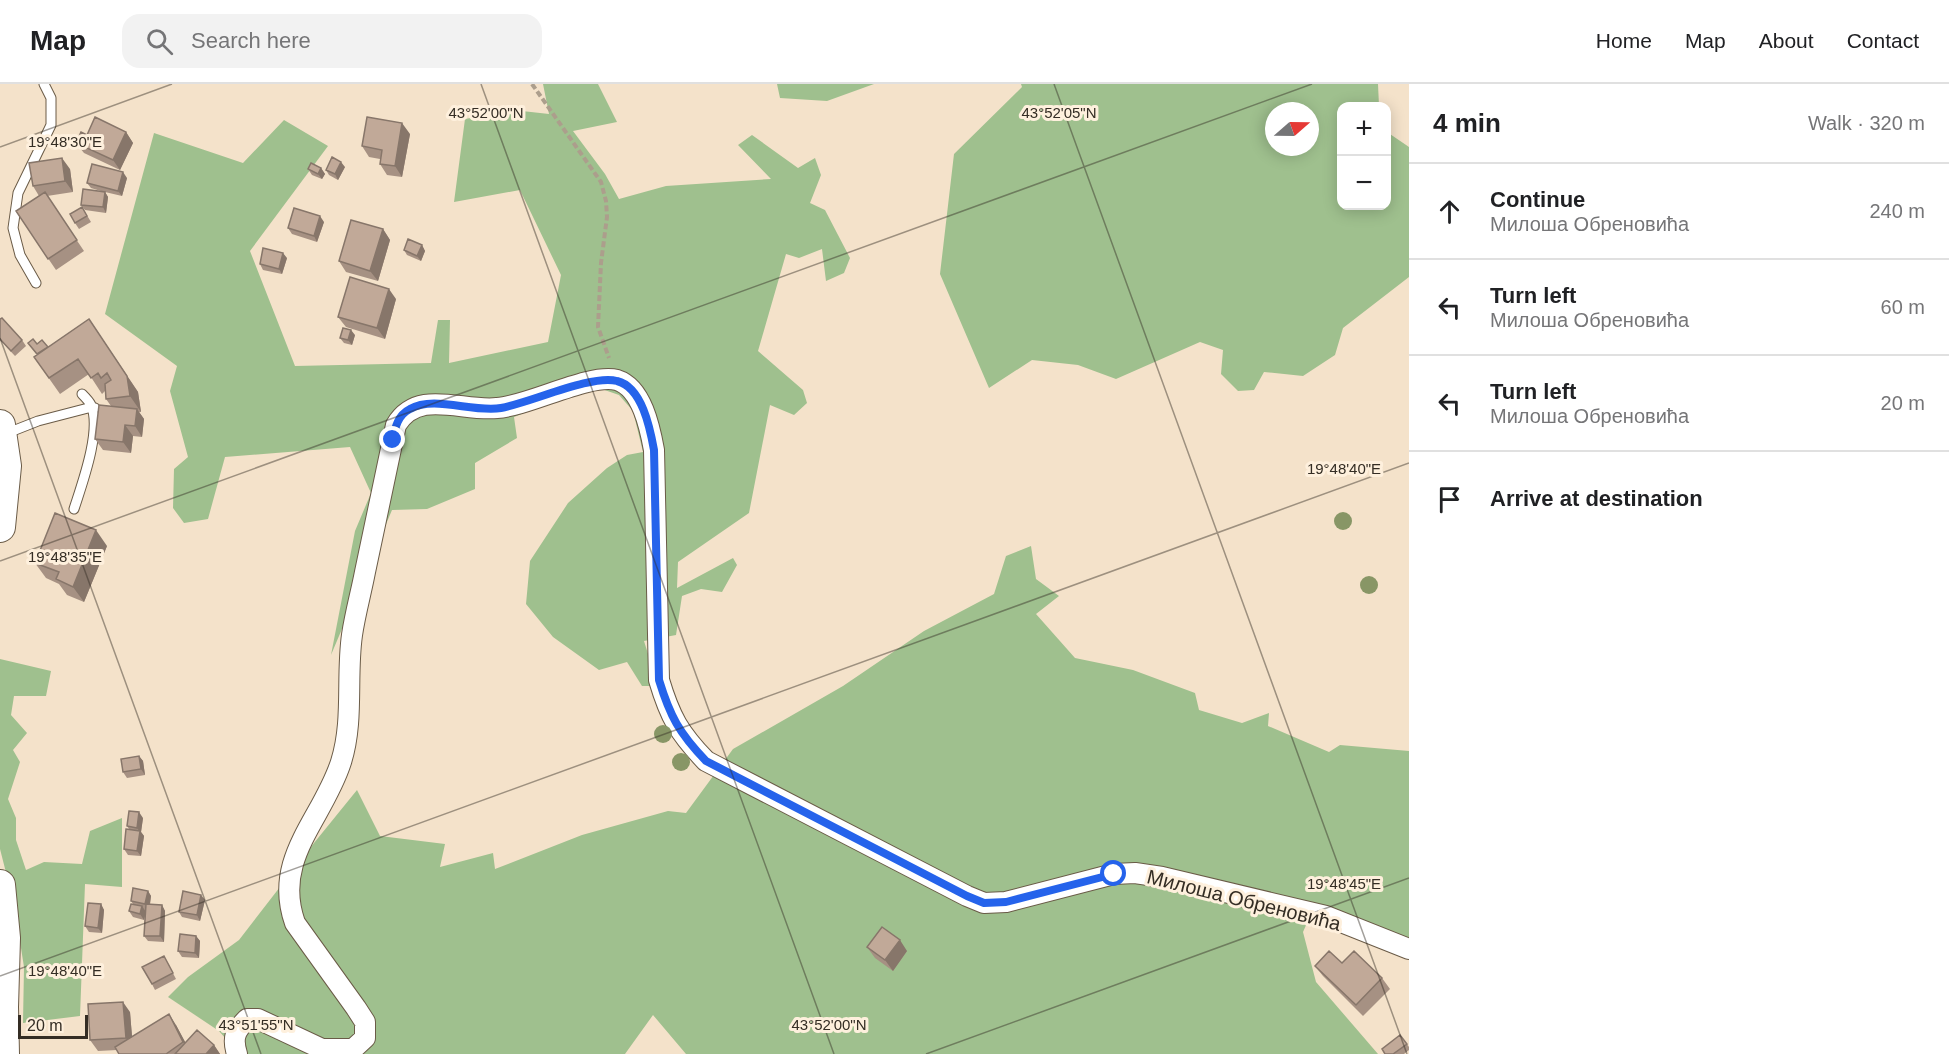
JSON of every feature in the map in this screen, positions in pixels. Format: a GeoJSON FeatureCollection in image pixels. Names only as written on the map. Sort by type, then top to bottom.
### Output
{"type":"FeatureCollection","features":[{"type":"Feature","properties":{"kind":"main road"},"geometry":{"type":"LineString","coordinates":[[0,526],[6,466],[2,430]]}},
{"type":"Feature","properties":{"kind":"main road"},"geometry":{"type":"LineString","coordinates":[[0,885],[5,938],[4,1054]]}},
{"type":"Feature","properties":{"kind":"street","name":"Милоша Обреновића"},"geometry":{"type":"LineString","coordinates":[[618,381],[630,389],[640,402],[648,422],[654,450],[659,680],[669,711],[684,739],[706,761],[984,903],[1006,902],[1114,874],[1135,873],[1162,877],[1326,916],[1409,949]]}},
{"type":"Feature","properties":{"kind":"street"},"geometry":{"type":"LineString","coordinates":[[237,1054],[233,1042],[236,1030],[247,1019],[258,1018],[322,1049],[353,1049],[365,1038],[365,1022],[357,1008],[295,923],[289,907],[289,891],[292,861],[336,779],[348,740],[352,635],[396,425],[410,408],[426,404],[497,408],[520,404],[590,382],[618,381]]}},
{"type":"Feature","properties":{"kind":"lane"},"geometry":{"type":"LineString","coordinates":[[36,283],[20,255],[13,228],[18,193],[51,125],[51,98],[44,84]]}},
{"type":"Feature","properties":{"kind":"lane"},"geometry":{"type":"LineString","coordinates":[[74,509],[90,457],[94,428],[92,407],[82,394]]}},
{"type":"Feature","properties":{"kind":"lane"},"geometry":{"type":"LineString","coordinates":[[2,430],[92,407],[102,410]]}},
{"type":"Feature","properties":{"kind":"path"},"geometry":{"type":"LineString","coordinates":[[532,84],[601,182],[607,217],[601,263],[598,327],[618,381]]}},
{"type":"Feature","properties":{"kind":"green space"},"geometry":{"type":"Polygon","coordinates":[[[543,84],[598,84],[617,122],[573,131],[605,174],[619,199],[666,186],[771,179],[738,145],[752,135],[798,168],[815,158],[821,175],[810,203],[825,210],[850,258],[844,273],[826,281],[822,249],[799,258],[786,254],[758,351],[803,390],[807,403],[794,415],[770,405],[749,513],[678,562],[677,588],[733,558],[737,565],[722,592],[701,589],[682,596],[676,635],[644,641],[653,670],[652,686],[642,686],[627,662],[599,670],[553,637],[526,604],[530,561],[568,503],[607,468],[627,455],[643,452],[633,411],[619,395],[593,386],[514,417],[517,438],[475,463],[475,489],[427,509],[392,510],[331,655],[355,531],[371,493],[350,447],[225,457],[208,519],[184,523],[173,508],[174,469],[188,457],[170,391],[177,366],[105,314],[154,133],[243,163],[284,120],[328,146],[250,251],[295,366],[431,363],[438,320],[450,320],[449,363],[548,342],[561,275],[520,190],[454,202],[465,119],[513,110],[549,114],[543,84]]]}},
{"type":"Feature","properties":{"kind":"green space"},"geometry":{"type":"Polygon","coordinates":[[[777,84],[874,84],[827,101],[780,98],[777,84]]]}},
{"type":"Feature","properties":{"kind":"green space"},"geometry":{"type":"Polygon","coordinates":[[[1021,84],[1378,84],[1379,102],[1337,102],[1337,210],[1391,210],[1391,135],[1409,147],[1409,277],[1343,328],[1335,355],[1303,376],[1264,372],[1254,390],[1238,391],[1221,374],[1223,350],[1200,342],[1116,379],[1078,365],[1032,360],[989,388],[940,274],[954,154],[1022,87],[1021,84]]]}},
{"type":"Feature","properties":{"kind":"green space"},"geometry":{"type":"Polygon","coordinates":[[[1031,546],[1036,579],[1059,596],[1036,614],[1075,658],[1133,670],[1195,693],[1199,710],[1242,723],[1269,713],[1268,726],[1329,752],[1340,745],[1409,751],[1409,938],[1315,905],[1303,932],[1316,982],[1378,1054],[686,1054],[653,1015],[625,1054],[239,1054],[219,1031],[168,997],[188,977],[239,940],[357,790],[380,836],[445,844],[440,867],[493,853],[495,869],[582,835],[668,811],[686,813],[733,749],[843,686],[924,631],[994,594],[1006,556],[1031,546]]]}},
{"type":"Feature","properties":{"kind":"green space"},"geometry":{"type":"Polygon","coordinates":[[[0,659],[51,671],[46,696],[14,696],[11,715],[27,733],[13,750],[20,762],[8,799],[16,818],[16,840],[26,870],[44,862],[82,864],[90,831],[122,818],[122,887],[85,884],[80,1016],[23,1023],[24,967],[14,904],[0,849],[0,659]]]}},
{"type":"Feature","properties":{"kind":"building"},"geometry":{"type":"Polygon","coordinates":[[[95,117],[126,132],[113,160],[76,143],[81,132],[87,135],[95,117]]]}},
{"type":"Feature","properties":{"kind":"building"},"geometry":{"type":"Polygon","coordinates":[[[367,117],[402,123],[395,166],[380,164],[382,150],[362,146],[367,117]]]}},
{"type":"Feature","properties":{"kind":"building"},"geometry":{"type":"Polygon","coordinates":[[[332,157],[341,162],[335,174],[326,170],[332,157]]]}},
{"type":"Feature","properties":{"kind":"building"},"geometry":{"type":"Polygon","coordinates":[[[62,158],[65,181],[33,186],[29,163],[62,158]]]}},
{"type":"Feature","properties":{"kind":"building"},"geometry":{"type":"Polygon","coordinates":[[[311,163],[321,168],[318,174],[308,169],[311,163]]]}},
{"type":"Feature","properties":{"kind":"building"},"geometry":{"type":"Polygon","coordinates":[[[92,164],[123,172],[118,191],[87,183],[92,164]]]}},
{"type":"Feature","properties":{"kind":"building"},"geometry":{"type":"Polygon","coordinates":[[[83,189],[105,192],[103,207],[81,205],[83,189]]]}},
{"type":"Feature","properties":{"kind":"building"},"geometry":{"type":"Polygon","coordinates":[[[45,192],[77,240],[48,259],[16,211],[45,192]]]}},
{"type":"Feature","properties":{"kind":"building"},"geometry":{"type":"Polygon","coordinates":[[[82,207],[87,216],[75,223],[70,214],[82,207]]]}},
{"type":"Feature","properties":{"kind":"building"},"geometry":{"type":"Polygon","coordinates":[[[294,208],[320,216],[314,236],[288,228],[294,208]]]}},
{"type":"Feature","properties":{"kind":"building"},"geometry":{"type":"Polygon","coordinates":[[[351,220],[383,229],[370,271],[339,261],[351,220]]]}},
{"type":"Feature","properties":{"kind":"building"},"geometry":{"type":"Polygon","coordinates":[[[408,239],[422,245],[417,256],[404,250],[408,239]]]}},
{"type":"Feature","properties":{"kind":"building"},"geometry":{"type":"Polygon","coordinates":[[[263,248],[283,253],[279,269],[260,264],[263,248]]]}},
{"type":"Feature","properties":{"kind":"building"},"geometry":{"type":"Polygon","coordinates":[[[350,277],[389,289],[377,328],[338,317],[350,277]]]}},
{"type":"Feature","properties":{"kind":"building"},"geometry":{"type":"Polygon","coordinates":[[[2,318],[22,340],[11,351],[0,339],[0,319],[2,318]]]}},
{"type":"Feature","properties":{"kind":"building"},"geometry":{"type":"Polygon","coordinates":[[[89,319],[127,376],[130,396],[106,399],[105,384],[111,380],[107,373],[101,378],[98,373],[91,378],[78,359],[49,378],[34,357],[89,319]]]}},
{"type":"Feature","properties":{"kind":"building"},"geometry":{"type":"Polygon","coordinates":[[[343,328],[351,330],[348,340],[340,338],[343,328]]]}},
{"type":"Feature","properties":{"kind":"building"},"geometry":{"type":"Polygon","coordinates":[[[33,339],[37,344],[42,340],[48,347],[37,354],[28,343],[33,339]]]}},
{"type":"Feature","properties":{"kind":"building"},"geometry":{"type":"Polygon","coordinates":[[[99,405],[137,409],[135,426],[125,425],[123,442],[95,439],[99,405]]]}},
{"type":"Feature","properties":{"kind":"building"},"geometry":{"type":"Polygon","coordinates":[[[55,513],[96,530],[73,587],[56,579],[59,572],[35,563],[55,513]]]}},
{"type":"Feature","properties":{"kind":"building"},"geometry":{"type":"Polygon","coordinates":[[[139,756],[141,769],[123,772],[121,759],[139,756]]]}},
{"type":"Feature","properties":{"kind":"building"},"geometry":{"type":"Polygon","coordinates":[[[129,811],[139,812],[137,828],[127,826],[129,811]]]}},
{"type":"Feature","properties":{"kind":"building"},"geometry":{"type":"Polygon","coordinates":[[[126,829],[140,831],[137,851],[124,849],[126,829]]]}},
{"type":"Feature","properties":{"kind":"building"},"geometry":{"type":"Polygon","coordinates":[[[133,888],[148,891],[145,904],[131,901],[133,888]]]}},
{"type":"Feature","properties":{"kind":"building"},"geometry":{"type":"Polygon","coordinates":[[[183,891],[201,895],[197,915],[179,912],[183,891]]]}},
{"type":"Feature","properties":{"kind":"building"},"geometry":{"type":"Polygon","coordinates":[[[88,903],[101,904],[98,928],[85,926],[88,903]]]}},
{"type":"Feature","properties":{"kind":"building"},"geometry":{"type":"Polygon","coordinates":[[[131,904],[142,906],[140,914],[129,911],[131,904]]]}},
{"type":"Feature","properties":{"kind":"building"},"geometry":{"type":"Polygon","coordinates":[[[146,904],[162,905],[160,936],[144,936],[146,904]]]}},
{"type":"Feature","properties":{"kind":"building"},"geometry":{"type":"Polygon","coordinates":[[[882,927],[900,940],[885,960],[867,947],[882,927]]]}},
{"type":"Feature","properties":{"kind":"building"},"geometry":{"type":"Polygon","coordinates":[[[180,934],[196,936],[195,953],[178,951],[180,934]]]}},
{"type":"Feature","properties":{"kind":"building"},"geometry":{"type":"Polygon","coordinates":[[[1329,951],[1342,963],[1354,951],[1382,978],[1356,1005],[1315,966],[1329,951]]]}},
{"type":"Feature","properties":{"kind":"building"},"geometry":{"type":"Polygon","coordinates":[[[164,956],[173,973],[152,984],[142,967],[164,956]]]}},
{"type":"Feature","properties":{"kind":"building"},"geometry":{"type":"Polygon","coordinates":[[[123,1002],[126,1038],[90,1040],[88,1004],[123,1002]]]}},
{"type":"Feature","properties":{"kind":"building"},"geometry":{"type":"Polygon","coordinates":[[[169,1014],[183,1042],[166,1054],[119,1054],[115,1047],[169,1014]]]}},
{"type":"Feature","properties":{"kind":"building"},"geometry":{"type":"Polygon","coordinates":[[[197,1030],[214,1045],[206,1054],[175,1054],[197,1030]]]}},
{"type":"Feature","properties":{"kind":"building"},"geometry":{"type":"Polygon","coordinates":[[[1400,1035],[1407,1044],[1393,1054],[1385,1054],[1382,1049],[1400,1035]]]}},
{"type":"Feature","properties":{"kind":"route"},"geometry":{"type":"LineString","coordinates":[[393,440],[396,425],[410,408],[426,404],[497,408],[520,404],[600,380],[618,381],[630,389],[640,402],[648,422],[654,450],[659,680],[669,711],[684,739],[706,761],[984,903],[1006,902],[1114,874]]}}]}
